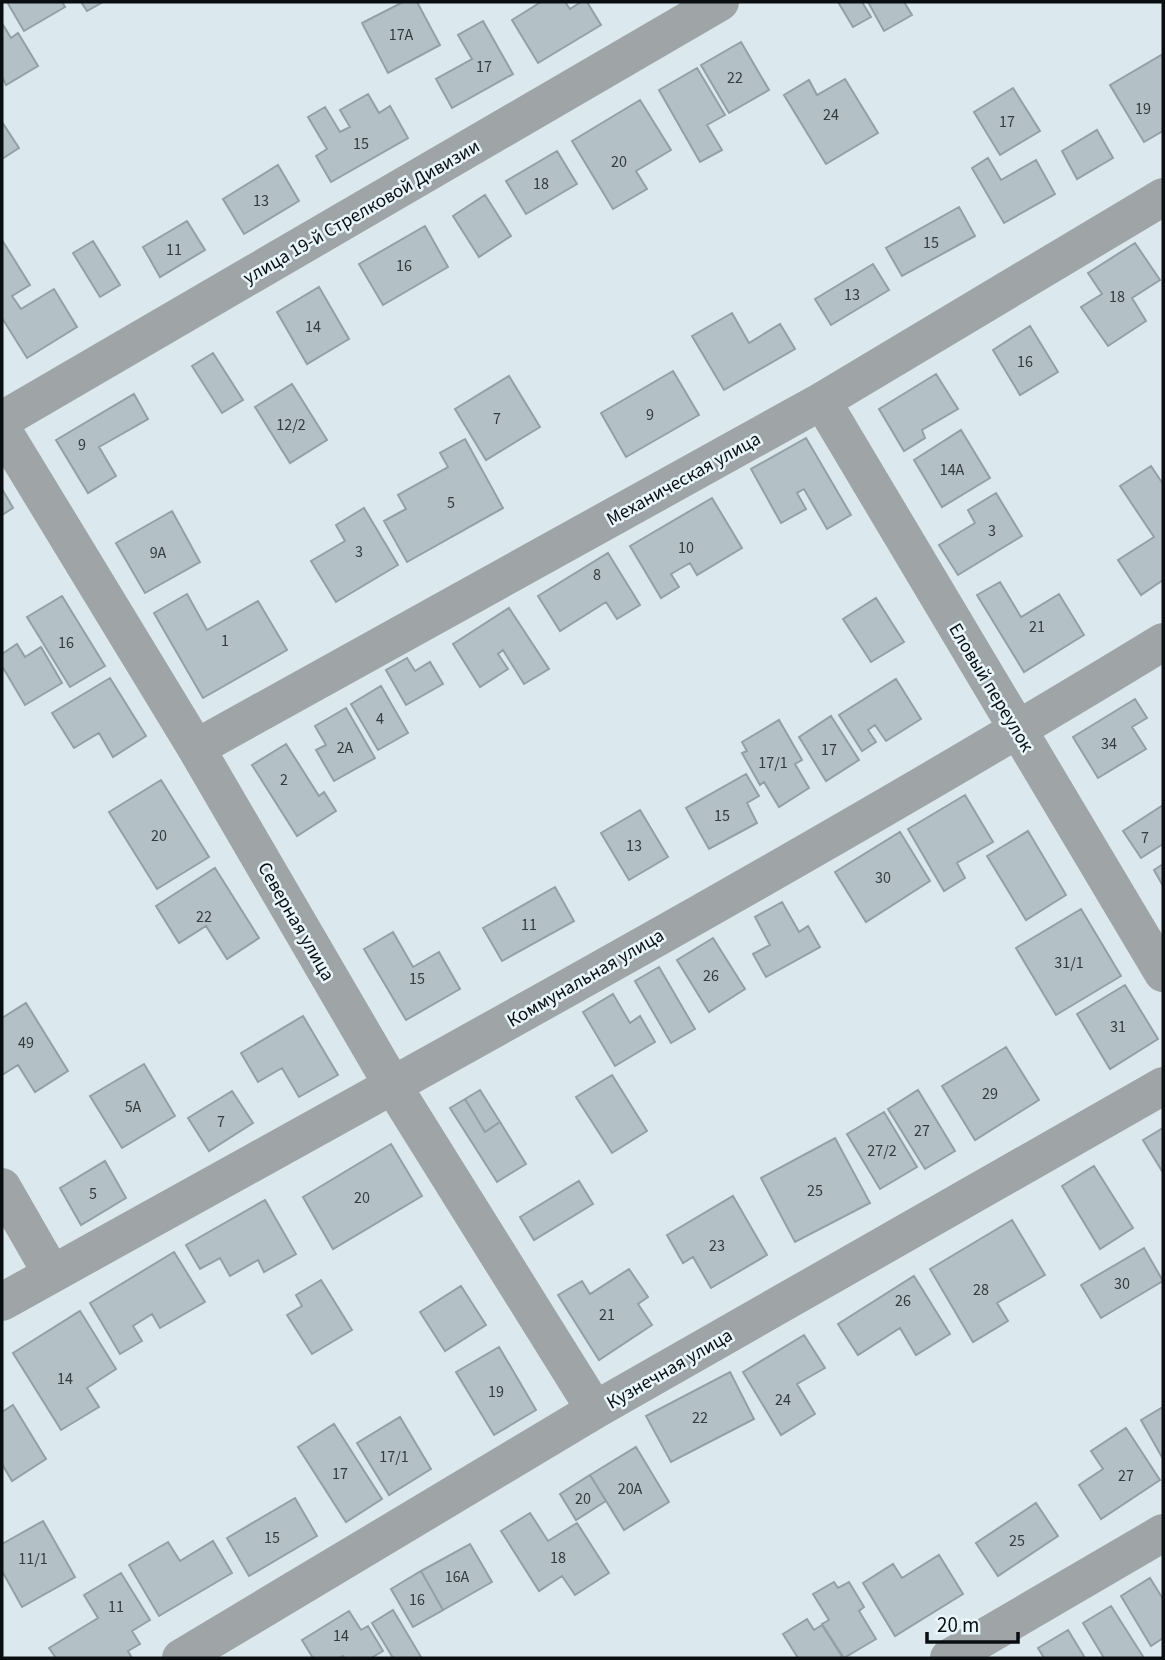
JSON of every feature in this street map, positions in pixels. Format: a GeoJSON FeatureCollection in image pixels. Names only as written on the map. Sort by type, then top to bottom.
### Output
{"type":"FeatureCollection","features":[{"type":"Feature","properties":{"kind":"street","name":"улица 19-й Стрелковой Дивизии"},"geometry":{"type":"LineString","coordinates":[[2,420],[720,2]]}},
{"type":"Feature","properties":{"kind":"street","name":"Механическая улица"},"geometry":{"type":"LineString","coordinates":[[196,748],[822,401],[1163,197]]}},
{"type":"Feature","properties":{"kind":"street","name":"Еловый переулок"},"geometry":{"type":"LineString","coordinates":[[822,401],[1163,973]]}},
{"type":"Feature","properties":{"kind":"street","name":"Северная улица"},"geometry":{"type":"LineString","coordinates":[[2,429],[196,748],[393,1086],[595,1410]]}},
{"type":"Feature","properties":{"kind":"street","name":"Коммунальная улица"},"geometry":{"type":"LineString","coordinates":[[2,1302],[393,1086],[1018,731],[1163,642]]}},
{"type":"Feature","properties":{"kind":"street","name":"Кузнечная улица"},"geometry":{"type":"LineString","coordinates":[[181,1658],[595,1410],[1163,1086]]}},
{"type":"Feature","properties":{"kind":"street"},"geometry":{"type":"LineString","coordinates":[[2,1187],[52,1274]]}},
{"type":"Feature","properties":{"kind":"street"},"geometry":{"type":"LineString","coordinates":[[949,1658],[1163,1533]]}},
{"type":"Feature","properties":{"kind":"building"},"geometry":{"type":"Polygon","coordinates":[[[7,2],[62,2],[65,7],[24,31],[7,2]]]}},
{"type":"Feature","properties":{"kind":"building"},"geometry":{"type":"Polygon","coordinates":[[[81,2],[103,2],[87,11],[81,2]]]}},
{"type":"Feature","properties":{"kind":"building"},"geometry":{"type":"Polygon","coordinates":[[[403,2],[417,2],[440,45],[388,73],[362,23],[403,2]]]}},
{"type":"Feature","properties":{"kind":"building"},"geometry":{"type":"Polygon","coordinates":[[[541,2],[565,2],[570,9],[581,2],[587,2],[601,25],[538,63],[512,20],[541,2]]]}},
{"type":"Feature","properties":{"kind":"building"},"geometry":{"type":"Polygon","coordinates":[[[838,2],[862,2],[871,17],[853,27],[838,2]]]}},
{"type":"Feature","properties":{"kind":"building"},"geometry":{"type":"Polygon","coordinates":[[[868,2],[904,2],[912,15],[884,31],[868,2]]]}},
{"type":"Feature","properties":{"kind":"building"},"geometry":{"type":"Polygon","coordinates":[[[483,21],[513,74],[452,108],[436,79],[472,59],[458,35],[483,21]]]}},
{"type":"Feature","properties":{"kind":"building"},"geometry":{"type":"Polygon","coordinates":[[[2,23],[11,38],[18,33],[38,66],[6,85],[2,77],[2,23]]]}},
{"type":"Feature","properties":{"kind":"building"},"geometry":{"type":"Polygon","coordinates":[[[741,42],[769,90],[729,113],[701,65],[741,42]]]}},
{"type":"Feature","properties":{"kind":"building"},"geometry":{"type":"Polygon","coordinates":[[[1163,54],[1163,131],[1144,142],[1110,85],[1163,54]]]}},
{"type":"Feature","properties":{"kind":"building"},"geometry":{"type":"Polygon","coordinates":[[[697,68],[725,115],[707,125],[722,150],[700,162],[659,90],[697,68]]]}},
{"type":"Feature","properties":{"kind":"building"},"geometry":{"type":"Polygon","coordinates":[[[845,79],[878,133],[826,164],[784,95],[809,80],[817,95],[845,79]]]}},
{"type":"Feature","properties":{"kind":"building"},"geometry":{"type":"Polygon","coordinates":[[[1013,88],[1040,131],[1000,155],[974,112],[1013,88]]]}},
{"type":"Feature","properties":{"kind":"building"},"geometry":{"type":"Polygon","coordinates":[[[368,94],[379,113],[390,106],[408,138],[331,182],[316,156],[327,149],[308,117],[325,107],[340,132],[350,127],[340,110],[368,94]]]}},
{"type":"Feature","properties":{"kind":"building"},"geometry":{"type":"Polygon","coordinates":[[[640,100],[671,150],[636,171],[647,189],[613,209],[572,141],[640,100]]]}},
{"type":"Feature","properties":{"kind":"building"},"geometry":{"type":"Polygon","coordinates":[[[2,122],[19,148],[2,159],[2,122]]]}},
{"type":"Feature","properties":{"kind":"building"},"geometry":{"type":"Polygon","coordinates":[[[1097,130],[1113,158],[1077,179],[1062,151],[1097,130]]]}},
{"type":"Feature","properties":{"kind":"building"},"geometry":{"type":"Polygon","coordinates":[[[557,151],[577,184],[526,214],[506,181],[557,151]]]}},
{"type":"Feature","properties":{"kind":"building"},"geometry":{"type":"Polygon","coordinates":[[[988,158],[1001,180],[1036,160],[1055,194],[1004,223],[972,168],[988,158]]]}},
{"type":"Feature","properties":{"kind":"building"},"geometry":{"type":"Polygon","coordinates":[[[278,165],[299,201],[244,234],[223,199],[278,165]]]}},
{"type":"Feature","properties":{"kind":"building"},"geometry":{"type":"Polygon","coordinates":[[[485,195],[511,236],[479,257],[453,216],[485,195]]]}},
{"type":"Feature","properties":{"kind":"building"},"geometry":{"type":"Polygon","coordinates":[[[959,207],[975,236],[902,276],[886,248],[959,207]]]}},
{"type":"Feature","properties":{"kind":"building"},"geometry":{"type":"Polygon","coordinates":[[[187,221],[205,250],[160,277],[143,247],[187,221]]]}},
{"type":"Feature","properties":{"kind":"building"},"geometry":{"type":"Polygon","coordinates":[[[425,226],[448,267],[383,305],[359,264],[425,226]]]}},
{"type":"Feature","properties":{"kind":"building"},"geometry":{"type":"Polygon","coordinates":[[[2,240],[30,285],[12,296],[21,309],[54,289],[77,327],[27,358],[2,318],[2,240]]]}},
{"type":"Feature","properties":{"kind":"building"},"geometry":{"type":"Polygon","coordinates":[[[93,241],[120,285],[100,297],[73,253],[93,241]]]}},
{"type":"Feature","properties":{"kind":"building"},"geometry":{"type":"Polygon","coordinates":[[[1135,243],[1160,280],[1132,298],[1146,321],[1108,346],[1081,307],[1102,294],[1088,273],[1135,243]]]}},
{"type":"Feature","properties":{"kind":"building"},"geometry":{"type":"Polygon","coordinates":[[[873,264],[889,290],[831,325],[815,299],[873,264]]]}},
{"type":"Feature","properties":{"kind":"building"},"geometry":{"type":"Polygon","coordinates":[[[319,287],[349,339],[307,364],[277,312],[319,287]]]}},
{"type":"Feature","properties":{"kind":"building"},"geometry":{"type":"Polygon","coordinates":[[[732,313],[749,343],[780,324],[795,349],[724,390],[692,336],[732,313]]]}},
{"type":"Feature","properties":{"kind":"building"},"geometry":{"type":"Polygon","coordinates":[[[1030,326],[1058,372],[1020,395],[993,350],[1030,326]]]}},
{"type":"Feature","properties":{"kind":"building"},"geometry":{"type":"Polygon","coordinates":[[[213,353],[243,400],[222,413],[192,366],[213,353]]]}},
{"type":"Feature","properties":{"kind":"building"},"geometry":{"type":"Polygon","coordinates":[[[673,371],[699,415],[626,457],[601,413],[673,371]]]}},
{"type":"Feature","properties":{"kind":"building"},"geometry":{"type":"Polygon","coordinates":[[[936,374],[958,409],[922,430],[925,438],[904,451],[879,409],[936,374]]]}},
{"type":"Feature","properties":{"kind":"building"},"geometry":{"type":"Polygon","coordinates":[[[509,376],[540,427],[486,460],[455,409],[509,376]]]}},
{"type":"Feature","properties":{"kind":"building"},"geometry":{"type":"Polygon","coordinates":[[[292,384],[327,440],[290,463],[255,407],[292,384]]]}},
{"type":"Feature","properties":{"kind":"building"},"geometry":{"type":"Polygon","coordinates":[[[134,394],[148,419],[99,447],[116,476],[88,493],[56,440],[134,394]]]}},
{"type":"Feature","properties":{"kind":"building"},"geometry":{"type":"Polygon","coordinates":[[[961,430],[990,478],[942,507],[914,460],[961,430]]]}},
{"type":"Feature","properties":{"kind":"building"},"geometry":{"type":"Polygon","coordinates":[[[806,438],[851,515],[827,529],[804,489],[797,493],[806,509],[781,523],[751,469],[806,438]]]}},
{"type":"Feature","properties":{"kind":"building"},"geometry":{"type":"Polygon","coordinates":[[[465,439],[503,508],[407,562],[384,521],[406,509],[398,495],[448,467],[440,453],[465,439]]]}},
{"type":"Feature","properties":{"kind":"building"},"geometry":{"type":"Polygon","coordinates":[[[1151,466],[1163,484],[1163,580],[1141,595],[1118,560],[1154,537],[1120,486],[1151,466]]]}},
{"type":"Feature","properties":{"kind":"building"},"geometry":{"type":"Polygon","coordinates":[[[2,489],[13,508],[2,515],[2,489]]]}},
{"type":"Feature","properties":{"kind":"building"},"geometry":{"type":"Polygon","coordinates":[[[996,493],[1022,536],[958,575],[939,545],[975,523],[968,510],[996,493]]]}},
{"type":"Feature","properties":{"kind":"building"},"geometry":{"type":"Polygon","coordinates":[[[712,498],[742,548],[697,575],[690,563],[671,574],[679,587],[661,598],[630,546],[712,498]]]}},
{"type":"Feature","properties":{"kind":"building"},"geometry":{"type":"Polygon","coordinates":[[[364,508],[398,565],[336,602],[311,561],[345,541],[336,525],[364,508]]]}},
{"type":"Feature","properties":{"kind":"building"},"geometry":{"type":"Polygon","coordinates":[[[172,511],[200,562],[145,593],[116,543],[172,511]]]}},
{"type":"Feature","properties":{"kind":"building"},"geometry":{"type":"Polygon","coordinates":[[[608,553],[640,605],[617,619],[606,602],[560,631],[538,596],[608,553]]]}},
{"type":"Feature","properties":{"kind":"building"},"geometry":{"type":"Polygon","coordinates":[[[1000,582],[1021,617],[1059,594],[1084,635],[1024,672],[977,595],[1000,582]]]}},
{"type":"Feature","properties":{"kind":"building"},"geometry":{"type":"Polygon","coordinates":[[[187,594],[207,630],[258,601],[287,650],[203,698],[154,613],[187,594]]]}},
{"type":"Feature","properties":{"kind":"building"},"geometry":{"type":"Polygon","coordinates":[[[62,596],[105,666],[70,687],[27,617],[62,596]]]}},
{"type":"Feature","properties":{"kind":"building"},"geometry":{"type":"Polygon","coordinates":[[[876,598],[904,642],[871,662],[843,619],[876,598]]]}},
{"type":"Feature","properties":{"kind":"building"},"geometry":{"type":"Polygon","coordinates":[[[509,608],[549,669],[524,684],[503,650],[498,654],[508,669],[480,687],[453,644],[509,608]]]}},
{"type":"Feature","properties":{"kind":"building"},"geometry":{"type":"Polygon","coordinates":[[[17,644],[25,657],[41,647],[62,683],[25,705],[2,666],[2,654],[17,644]]]}},
{"type":"Feature","properties":{"kind":"building"},"geometry":{"type":"Polygon","coordinates":[[[407,658],[415,671],[430,662],[443,684],[406,705],[386,670],[407,658]]]}},
{"type":"Feature","properties":{"kind":"building"},"geometry":{"type":"Polygon","coordinates":[[[110,678],[146,736],[113,757],[99,733],[74,748],[52,713],[110,678]]]}},
{"type":"Feature","properties":{"kind":"building"},"geometry":{"type":"Polygon","coordinates":[[[896,679],[921,719],[886,741],[875,725],[868,730],[876,742],[862,751],[839,715],[896,679]]]}},
{"type":"Feature","properties":{"kind":"building"},"geometry":{"type":"Polygon","coordinates":[[[381,686],[408,733],[378,750],[351,704],[381,686]]]}},
{"type":"Feature","properties":{"kind":"building"},"geometry":{"type":"Polygon","coordinates":[[[1135,699],[1147,718],[1132,727],[1146,749],[1098,778],[1073,737],[1135,699]]]}},
{"type":"Feature","properties":{"kind":"building"},"geometry":{"type":"Polygon","coordinates":[[[346,708],[375,758],[334,781],[316,750],[326,745],[315,726],[346,708]]]}},
{"type":"Feature","properties":{"kind":"building"},"geometry":{"type":"Polygon","coordinates":[[[831,716],[859,760],[826,781],[799,737],[831,716]]]}},
{"type":"Feature","properties":{"kind":"building"},"geometry":{"type":"Polygon","coordinates":[[[779,720],[802,760],[795,764],[809,788],[779,807],[764,782],[760,785],[742,753],[747,751],[742,742],[779,720]]]}},
{"type":"Feature","properties":{"kind":"building"},"geometry":{"type":"Polygon","coordinates":[[[286,744],[319,796],[324,792],[336,811],[297,836],[252,765],[286,744]]]}},
{"type":"Feature","properties":{"kind":"building"},"geometry":{"type":"Polygon","coordinates":[[[746,774],[759,796],[747,803],[757,823],[709,849],[686,808],[746,774]]]}},
{"type":"Feature","properties":{"kind":"building"},"geometry":{"type":"Polygon","coordinates":[[[161,780],[209,857],[157,889],[109,812],[161,780]]]}},
{"type":"Feature","properties":{"kind":"building"},"geometry":{"type":"Polygon","coordinates":[[[965,795],[993,842],[957,863],[965,878],[944,891],[908,829],[965,795]]]}},
{"type":"Feature","properties":{"kind":"building"},"geometry":{"type":"Polygon","coordinates":[[[1163,805],[1163,844],[1141,858],[1123,831],[1163,805]]]}},
{"type":"Feature","properties":{"kind":"building"},"geometry":{"type":"Polygon","coordinates":[[[640,810],[668,857],[629,880],[601,833],[640,810]]]}},
{"type":"Feature","properties":{"kind":"building"},"geometry":{"type":"Polygon","coordinates":[[[1028,831],[1066,895],[1026,920],[987,856],[1028,831]]]}},
{"type":"Feature","properties":{"kind":"building"},"geometry":{"type":"Polygon","coordinates":[[[900,832],[930,881],[866,922],[835,872],[900,832]]]}},
{"type":"Feature","properties":{"kind":"building"},"geometry":{"type":"Polygon","coordinates":[[[1163,864],[1163,886],[1154,870],[1163,864]]]}},
{"type":"Feature","properties":{"kind":"building"},"geometry":{"type":"Polygon","coordinates":[[[215,868],[259,938],[227,959],[206,926],[179,943],[156,906],[215,868]]]}},
{"type":"Feature","properties":{"kind":"building"},"geometry":{"type":"Polygon","coordinates":[[[555,887],[574,921],[502,961],[483,928],[555,887]]]}},
{"type":"Feature","properties":{"kind":"building"},"geometry":{"type":"Polygon","coordinates":[[[782,902],[799,932],[808,926],[820,947],[766,977],[753,954],[770,945],[755,917],[782,902]]]}},
{"type":"Feature","properties":{"kind":"building"},"geometry":{"type":"Polygon","coordinates":[[[1081,909],[1121,976],[1056,1015],[1016,948],[1081,909]]]}},
{"type":"Feature","properties":{"kind":"building"},"geometry":{"type":"Polygon","coordinates":[[[393,932],[413,967],[439,952],[460,989],[406,1020],[364,949],[393,932]]]}},
{"type":"Feature","properties":{"kind":"building"},"geometry":{"type":"Polygon","coordinates":[[[713,938],[745,989],[709,1012],[677,960],[713,938]]]}},
{"type":"Feature","properties":{"kind":"building"},"geometry":{"type":"Polygon","coordinates":[[[659,967],[695,1029],[671,1043],[635,981],[659,967]]]}},
{"type":"Feature","properties":{"kind":"building"},"geometry":{"type":"Polygon","coordinates":[[[1125,985],[1158,1039],[1110,1069],[1077,1014],[1125,985]]]}},
{"type":"Feature","properties":{"kind":"building"},"geometry":{"type":"Polygon","coordinates":[[[613,994],[630,1023],[640,1016],[655,1042],[615,1066],[583,1012],[613,994]]]}},
{"type":"Feature","properties":{"kind":"building"},"geometry":{"type":"Polygon","coordinates":[[[26,1003],[68,1071],[35,1092],[18,1065],[2,1075],[2,1018],[26,1003]]]}},
{"type":"Feature","properties":{"kind":"building"},"geometry":{"type":"Polygon","coordinates":[[[303,1016],[338,1075],[299,1097],[282,1068],[258,1082],[241,1053],[303,1016]]]}},
{"type":"Feature","properties":{"kind":"building"},"geometry":{"type":"Polygon","coordinates":[[[1006,1047],[1039,1100],[975,1140],[942,1086],[1006,1047]]]}},
{"type":"Feature","properties":{"kind":"building"},"geometry":{"type":"Polygon","coordinates":[[[144,1064],[175,1116],[122,1148],[90,1096],[144,1064]]]}},
{"type":"Feature","properties":{"kind":"building"},"geometry":{"type":"Polygon","coordinates":[[[612,1075],[647,1131],[612,1153],[576,1097],[612,1075]]]}},
{"type":"Feature","properties":{"kind":"building"},"geometry":{"type":"Polygon","coordinates":[[[480,1090],[500,1122],[485,1132],[465,1099],[480,1090]]]}},
{"type":"Feature","properties":{"kind":"building"},"geometry":{"type":"Polygon","coordinates":[[[918,1090],[955,1151],[925,1169],[888,1109],[918,1090]]]}},
{"type":"Feature","properties":{"kind":"building"},"geometry":{"type":"Polygon","coordinates":[[[232,1091],[253,1123],[209,1151],[188,1118],[232,1091]]]}},
{"type":"Feature","properties":{"kind":"building"},"geometry":{"type":"Polygon","coordinates":[[[465,1099],[485,1132],[500,1122],[526,1164],[497,1182],[450,1108],[465,1099]]]}},
{"type":"Feature","properties":{"kind":"building"},"geometry":{"type":"Polygon","coordinates":[[[884,1112],[917,1167],[880,1189],[847,1134],[884,1112]]]}},
{"type":"Feature","properties":{"kind":"building"},"geometry":{"type":"Polygon","coordinates":[[[1163,1128],[1163,1171],[1162,1171],[1143,1140],[1163,1128]]]}},
{"type":"Feature","properties":{"kind":"building"},"geometry":{"type":"Polygon","coordinates":[[[835,1138],[870,1203],[795,1242],[761,1178],[835,1138]]]}},
{"type":"Feature","properties":{"kind":"building"},"geometry":{"type":"Polygon","coordinates":[[[391,1144],[422,1196],[333,1249],[303,1197],[391,1144]]]}},
{"type":"Feature","properties":{"kind":"building"},"geometry":{"type":"Polygon","coordinates":[[[105,1161],[126,1198],[81,1225],[60,1188],[105,1161]]]}},
{"type":"Feature","properties":{"kind":"building"},"geometry":{"type":"Polygon","coordinates":[[[1094,1166],[1133,1228],[1100,1249],[1062,1186],[1094,1166]]]}},
{"type":"Feature","properties":{"kind":"building"},"geometry":{"type":"Polygon","coordinates":[[[579,1181],[593,1204],[534,1240],[520,1217],[579,1181]]]}},
{"type":"Feature","properties":{"kind":"building"},"geometry":{"type":"Polygon","coordinates":[[[733,1196],[767,1255],[711,1288],[693,1257],[683,1263],[667,1235],[733,1196]]]}},
{"type":"Feature","properties":{"kind":"building"},"geometry":{"type":"Polygon","coordinates":[[[265,1200],[296,1254],[264,1272],[258,1260],[230,1276],[220,1258],[200,1269],[186,1245],[265,1200]]]}},
{"type":"Feature","properties":{"kind":"building"},"geometry":{"type":"Polygon","coordinates":[[[1012,1220],[1045,1275],[997,1303],[1008,1321],[973,1342],[930,1269],[1012,1220]]]}},
{"type":"Feature","properties":{"kind":"building"},"geometry":{"type":"Polygon","coordinates":[[[1144,1248],[1163,1281],[1101,1318],[1081,1285],[1144,1248]]]}},
{"type":"Feature","properties":{"kind":"building"},"geometry":{"type":"Polygon","coordinates":[[[174,1252],[205,1302],[160,1328],[152,1314],[133,1326],[142,1341],[120,1354],[90,1303],[174,1252]]]}},
{"type":"Feature","properties":{"kind":"building"},"geometry":{"type":"Polygon","coordinates":[[[629,1269],[648,1297],[638,1304],[652,1325],[599,1360],[558,1295],[582,1281],[590,1294],[629,1269]]]}},
{"type":"Feature","properties":{"kind":"building"},"geometry":{"type":"Polygon","coordinates":[[[914,1276],[950,1334],[916,1355],[900,1328],[858,1355],[838,1324],[914,1276]]]}},
{"type":"Feature","properties":{"kind":"building"},"geometry":{"type":"Polygon","coordinates":[[[321,1280],[352,1330],[312,1354],[287,1315],[302,1306],[296,1295],[321,1280]]]}},
{"type":"Feature","properties":{"kind":"building"},"geometry":{"type":"Polygon","coordinates":[[[461,1286],[486,1325],[445,1351],[420,1312],[461,1286]]]}},
{"type":"Feature","properties":{"kind":"building"},"geometry":{"type":"Polygon","coordinates":[[[80,1311],[116,1369],[87,1388],[99,1407],[61,1430],[13,1353],[80,1311]]]}},
{"type":"Feature","properties":{"kind":"building"},"geometry":{"type":"Polygon","coordinates":[[[804,1335],[825,1368],[797,1384],[815,1414],[781,1435],[743,1372],[804,1335]]]}},
{"type":"Feature","properties":{"kind":"building"},"geometry":{"type":"Polygon","coordinates":[[[499,1347],[536,1410],[494,1435],[456,1372],[499,1347]]]}},
{"type":"Feature","properties":{"kind":"building"},"geometry":{"type":"Polygon","coordinates":[[[730,1372],[754,1419],[671,1462],[646,1416],[730,1372]]]}},
{"type":"Feature","properties":{"kind":"building"},"geometry":{"type":"Polygon","coordinates":[[[13,1405],[46,1459],[12,1481],[2,1464],[2,1412],[13,1405]]]}},
{"type":"Feature","properties":{"kind":"building"},"geometry":{"type":"Polygon","coordinates":[[[1163,1407],[1163,1459],[1141,1420],[1163,1407]]]}},
{"type":"Feature","properties":{"kind":"building"},"geometry":{"type":"Polygon","coordinates":[[[400,1417],[431,1469],[389,1495],[357,1443],[400,1417]]]}},
{"type":"Feature","properties":{"kind":"building"},"geometry":{"type":"Polygon","coordinates":[[[334,1424],[382,1499],[346,1522],[298,1447],[334,1424]]]}},
{"type":"Feature","properties":{"kind":"building"},"geometry":{"type":"Polygon","coordinates":[[[1126,1428],[1160,1480],[1101,1519],[1079,1485],[1103,1469],[1091,1451],[1126,1428]]]}},
{"type":"Feature","properties":{"kind":"building"},"geometry":{"type":"Polygon","coordinates":[[[636,1447],[669,1502],[624,1530],[590,1475],[636,1447]]]}},
{"type":"Feature","properties":{"kind":"building"},"geometry":{"type":"Polygon","coordinates":[[[590,1475],[606,1501],[576,1520],[560,1494],[590,1475]]]}},
{"type":"Feature","properties":{"kind":"building"},"geometry":{"type":"Polygon","coordinates":[[[295,1498],[317,1536],[249,1576],[227,1538],[295,1498]]]}},
{"type":"Feature","properties":{"kind":"building"},"geometry":{"type":"Polygon","coordinates":[[[1036,1503],[1058,1536],[998,1576],[976,1543],[1036,1503]]]}},
{"type":"Feature","properties":{"kind":"building"},"geometry":{"type":"Polygon","coordinates":[[[530,1513],[548,1541],[577,1523],[609,1573],[575,1595],[562,1576],[539,1591],[501,1531],[530,1513]]]}},
{"type":"Feature","properties":{"kind":"building"},"geometry":{"type":"Polygon","coordinates":[[[43,1521],[75,1577],[22,1607],[2,1571],[2,1544],[43,1521]]]}},
{"type":"Feature","properties":{"kind":"building"},"geometry":{"type":"Polygon","coordinates":[[[213,1541],[232,1573],[159,1616],[129,1565],[168,1542],[180,1561],[213,1541]]]}},
{"type":"Feature","properties":{"kind":"building"},"geometry":{"type":"Polygon","coordinates":[[[470,1544],[492,1582],[443,1610],[421,1571],[470,1544]]]}},
{"type":"Feature","properties":{"kind":"building"},"geometry":{"type":"Polygon","coordinates":[[[939,1555],[963,1594],[895,1636],[863,1583],[893,1564],[902,1578],[939,1555]]]}},
{"type":"Feature","properties":{"kind":"building"},"geometry":{"type":"Polygon","coordinates":[[[421,1571],[443,1610],[413,1627],[391,1589],[421,1571]]]}},
{"type":"Feature","properties":{"kind":"building"},"geometry":{"type":"Polygon","coordinates":[[[121,1573],[150,1620],[132,1631],[140,1644],[128,1651],[132,1658],[56,1658],[49,1648],[98,1618],[84,1595],[121,1573]]]}},
{"type":"Feature","properties":{"kind":"building"},"geometry":{"type":"Polygon","coordinates":[[[1150,1578],[1163,1599],[1163,1638],[1151,1646],[1121,1596],[1150,1578]]]}},
{"type":"Feature","properties":{"kind":"building"},"geometry":{"type":"Polygon","coordinates":[[[834,1582],[838,1588],[849,1582],[864,1607],[859,1611],[876,1639],[844,1658],[822,1624],[829,1620],[813,1594],[834,1582]]]}},
{"type":"Feature","properties":{"kind":"building"},"geometry":{"type":"Polygon","coordinates":[[[1111,1606],[1144,1658],[1104,1658],[1083,1623],[1111,1606]]]}},
{"type":"Feature","properties":{"kind":"building"},"geometry":{"type":"Polygon","coordinates":[[[393,1610],[421,1657],[393,1658],[372,1623],[393,1610]]]}},
{"type":"Feature","properties":{"kind":"building"},"geometry":{"type":"Polygon","coordinates":[[[349,1611],[361,1630],[368,1626],[383,1651],[371,1658],[313,1658],[302,1640],[349,1611]]]}},
{"type":"Feature","properties":{"kind":"building"},"geometry":{"type":"Polygon","coordinates":[[[807,1619],[814,1630],[822,1625],[843,1658],[798,1658],[783,1634],[807,1619]]]}},
{"type":"Feature","properties":{"kind":"building"},"geometry":{"type":"Polygon","coordinates":[[[1068,1630],[1085,1658],[1044,1658],[1038,1648],[1068,1630]]]}}]}
